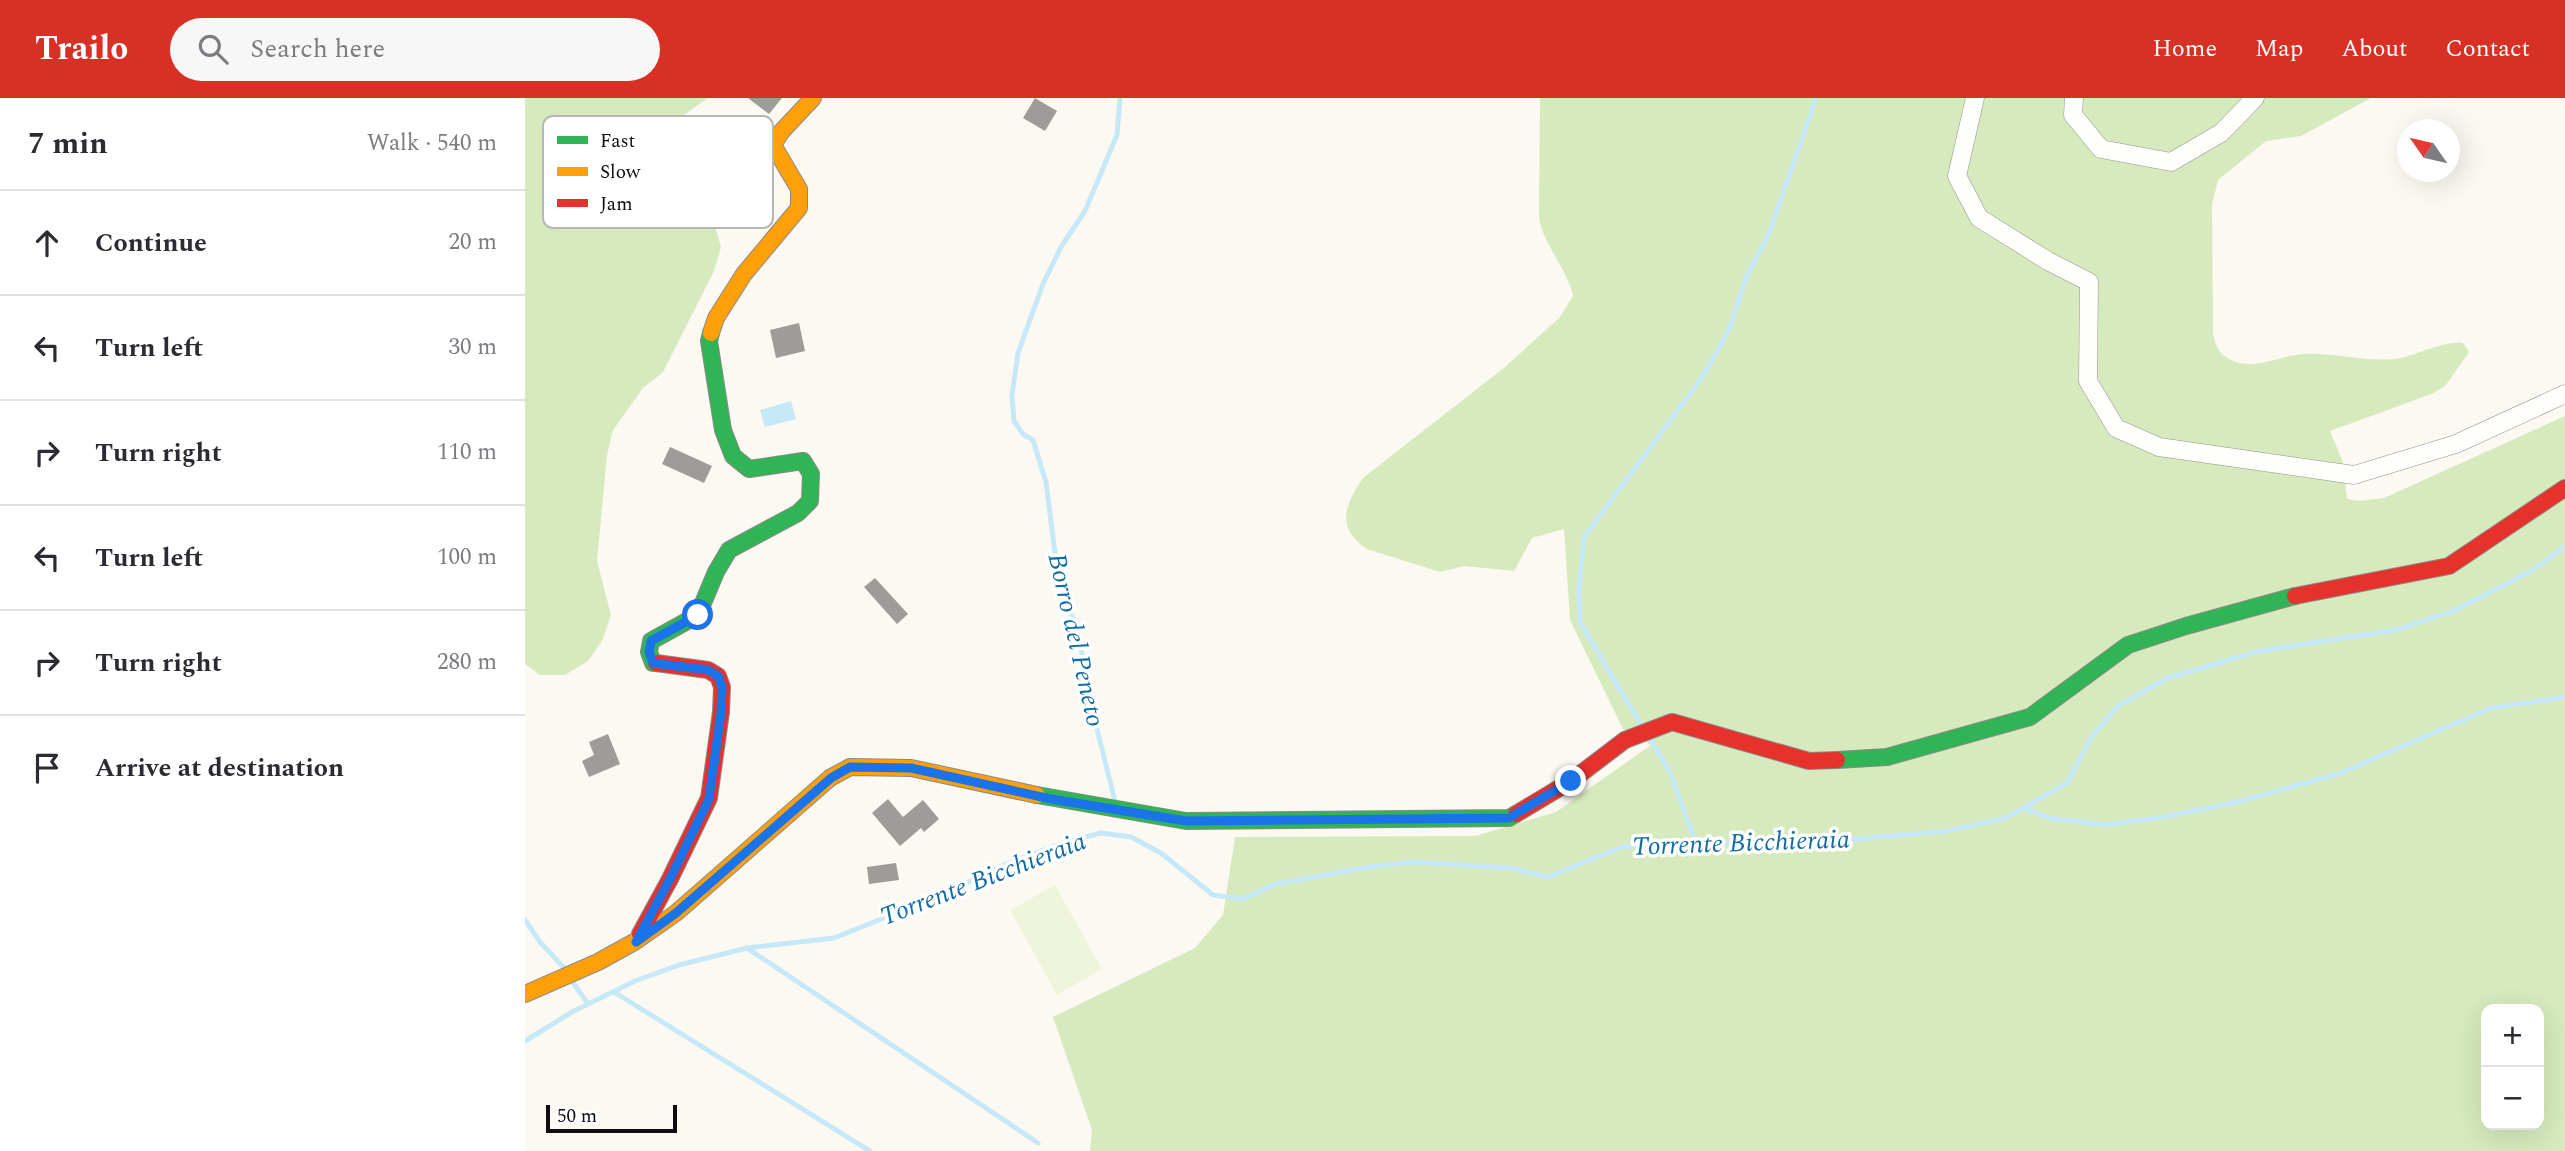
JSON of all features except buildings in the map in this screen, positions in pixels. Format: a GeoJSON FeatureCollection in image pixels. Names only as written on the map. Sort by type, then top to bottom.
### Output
{"type":"FeatureCollection","features":[{"type":"Feature","properties":{"kind":"street"},"geometry":{"type":"LineString","coordinates":[[636,942],[709,799],[722,687],[718,676],[708,670],[653,663],[649,652],[651,641],[698,615],[716,572],[729,550],[798,513],[810,501],[811,474],[803,461],[750,469],[733,456],[723,430],[709,341],[716,318],[744,274],[799,208],[799,189],[773,145],[782,131],[813,98]]}},
{"type":"Feature","properties":{"kind":"street"},"geometry":{"type":"LineString","coordinates":[[1975,98],[1957,176],[1979,218],[2048,261],[2089,282],[2088,381],[2116,428],[2159,447],[2354,475],[2456,444],[2565,394]]}},
{"type":"Feature","properties":{"kind":"street"},"geometry":{"type":"LineString","coordinates":[[2074,98],[2073,115],[2101,149],[2171,162],[2221,133],[2255,98]]}},
{"type":"Feature","properties":{"kind":"street"},"geometry":{"type":"LineString","coordinates":[[525,994],[636,942],[676,913],[831,778],[850,767],[911,768],[1051,799],[1186,821],[1384,820],[1509,818],[1571,781],[1625,740],[1672,722],[1809,761],[1887,757],[2030,717],[2128,645],[2294,596],[2449,566],[2565,488]]}},
{"type":"Feature","properties":{"kind":"green space"},"geometry":{"type":"Polygon","coordinates":[[[525,98],[708,98],[682,116],[543,116],[543,228],[715,228],[721,247],[714,271],[663,372],[643,388],[613,430],[607,455],[597,561],[611,615],[602,641],[588,661],[565,675],[540,675],[525,664],[525,98]]]}},
{"type":"Feature","properties":{"kind":"green space"},"geometry":{"type":"Polygon","coordinates":[[[1540,98],[2371,98],[2301,136],[2266,141],[2218,180],[2212,205],[2213,333],[2222,354],[2238,363],[2247,364],[2303,354],[2395,359],[2445,344],[2463,343],[2469,352],[2446,385],[2434,393],[2330,431],[2343,462],[2347,499],[2359,501],[2384,498],[2565,416],[2565,1151],[1090,1151],[1092,1130],[1053,1017],[1195,948],[1223,915],[1235,837],[1475,836],[1556,812],[1651,745],[1623,729],[1570,620],[1564,529],[1532,538],[1514,571],[1464,566],[1440,572],[1367,549],[1357,541],[1347,524],[1348,507],[1363,478],[1505,367],[1560,317],[1573,296],[1539,218],[1540,98]]]}},
{"type":"Feature","properties":{"kind":"green space"},"geometry":{"type":"Polygon","coordinates":[[[1055,885],[1102,969],[1057,995],[1010,910],[1055,885]]]}},
{"type":"Feature","properties":{"kind":"water"},"geometry":{"type":"Polygon","coordinates":[[[791,401],[796,419],[765,427],[760,410],[791,401]]]}},
{"type":"Feature","properties":{"kind":"waterway","name":"Borro del Peneto"},"geometry":{"type":"LineString","coordinates":[[1115,801],[1096,725],[1077,628],[1059,585],[1046,482],[1033,440],[1023,434],[1014,421],[1012,395],[1018,353],[1043,284],[1061,247],[1085,211],[1117,135],[1120,98]]}},
{"type":"Feature","properties":{"kind":"waterway"},"geometry":{"type":"LineString","coordinates":[[1641,725],[1580,622],[1579,591],[1584,537],[1703,376],[1729,330],[1747,275],[1768,236],[1816,98]]}},
{"type":"Feature","properties":{"kind":"waterway","name":"Torrente Bicchieraia"},"geometry":{"type":"LineString","coordinates":[[525,1041],[572,1012],[635,981],[679,965],[747,948],[834,938],[941,895],[1011,862],[1065,842],[1101,833],[1131,837],[1161,853],[1213,895],[1243,899],[1276,884],[1369,867],[1415,862],[1511,868],[1548,877],[1622,847],[1695,841],[1780,846],[1946,831],[2006,818],[2067,783],[2092,736],[2118,706],[2168,678],[2259,651],[2396,630],[2456,610],[2533,570],[2565,546]]}},
{"type":"Feature","properties":{"kind":"waterway"},"geometry":{"type":"LineString","coordinates":[[2024,808],[2049,818],[2106,825],[2164,817],[2237,802],[2341,773],[2491,708],[2565,697]]}},
{"type":"Feature","properties":{"kind":"waterway"},"geometry":{"type":"LineString","coordinates":[[1650,739],[1669,770],[1695,841]]}},
{"type":"Feature","properties":{"kind":"waterway"},"geometry":{"type":"LineString","coordinates":[[525,920],[540,942],[565,969]]}},
{"type":"Feature","properties":{"kind":"waterway"},"geometry":{"type":"LineString","coordinates":[[747,948],[1038,1143]]}},
{"type":"Feature","properties":{"kind":"waterway"},"geometry":{"type":"LineString","coordinates":[[572,981],[588,1004]]}},
{"type":"Feature","properties":{"kind":"waterway"},"geometry":{"type":"LineString","coordinates":[[614,992],[870,1151]]}},
{"type":"Feature","properties":{"kind":"traffic: fast"},"geometry":{"type":"LineString","coordinates":[[656,663],[653,663],[649,652],[651,641],[698,615],[716,572],[729,550],[798,513],[810,501],[811,474],[803,461],[749,469],[733,456],[723,430],[709,341],[711,333]]}},
{"type":"Feature","properties":{"kind":"traffic: fast"},"geometry":{"type":"LineString","coordinates":[[1837,760],[1887,757],[2030,717],[2128,645],[2295,596]]}},
{"type":"Feature","properties":{"kind":"traffic: fast"},"geometry":{"type":"LineString","coordinates":[[1037,795],[1186,821],[1509,818],[1516,814]]}},
{"type":"Feature","properties":{"kind":"traffic: slow"},"geometry":{"type":"LineString","coordinates":[[711,333],[716,318],[744,274],[799,208],[799,189],[773,145],[782,131],[813,98]]}},
{"type":"Feature","properties":{"kind":"traffic: slow"},"geometry":{"type":"LineString","coordinates":[[525,994],[598,962],[636,941],[676,913],[830,778],[850,767],[911,768],[1037,795]]}},
{"type":"Feature","properties":{"kind":"traffic: jam"},"geometry":{"type":"LineString","coordinates":[[2295,596],[2449,566],[2565,488]]}},
{"type":"Feature","properties":{"kind":"traffic: jam"},"geometry":{"type":"LineString","coordinates":[[640,934],[709,798],[721,712],[722,687],[718,676],[708,670],[656,663]]}},
{"type":"Feature","properties":{"kind":"traffic: jam"},"geometry":{"type":"LineString","coordinates":[[1516,814],[1571,781],[1625,740],[1672,722],[1809,761],[1837,760]]}},
{"type":"Feature","properties":{"kind":"route"},"geometry":{"type":"LineString","coordinates":[[698,615],[651,641],[649,652],[653,663],[708,670],[718,676],[722,687],[721,712],[709,799],[636,942],[676,913],[831,778],[850,767],[911,768],[1051,799],[1186,821],[1509,818],[1571,781]]}}]}
